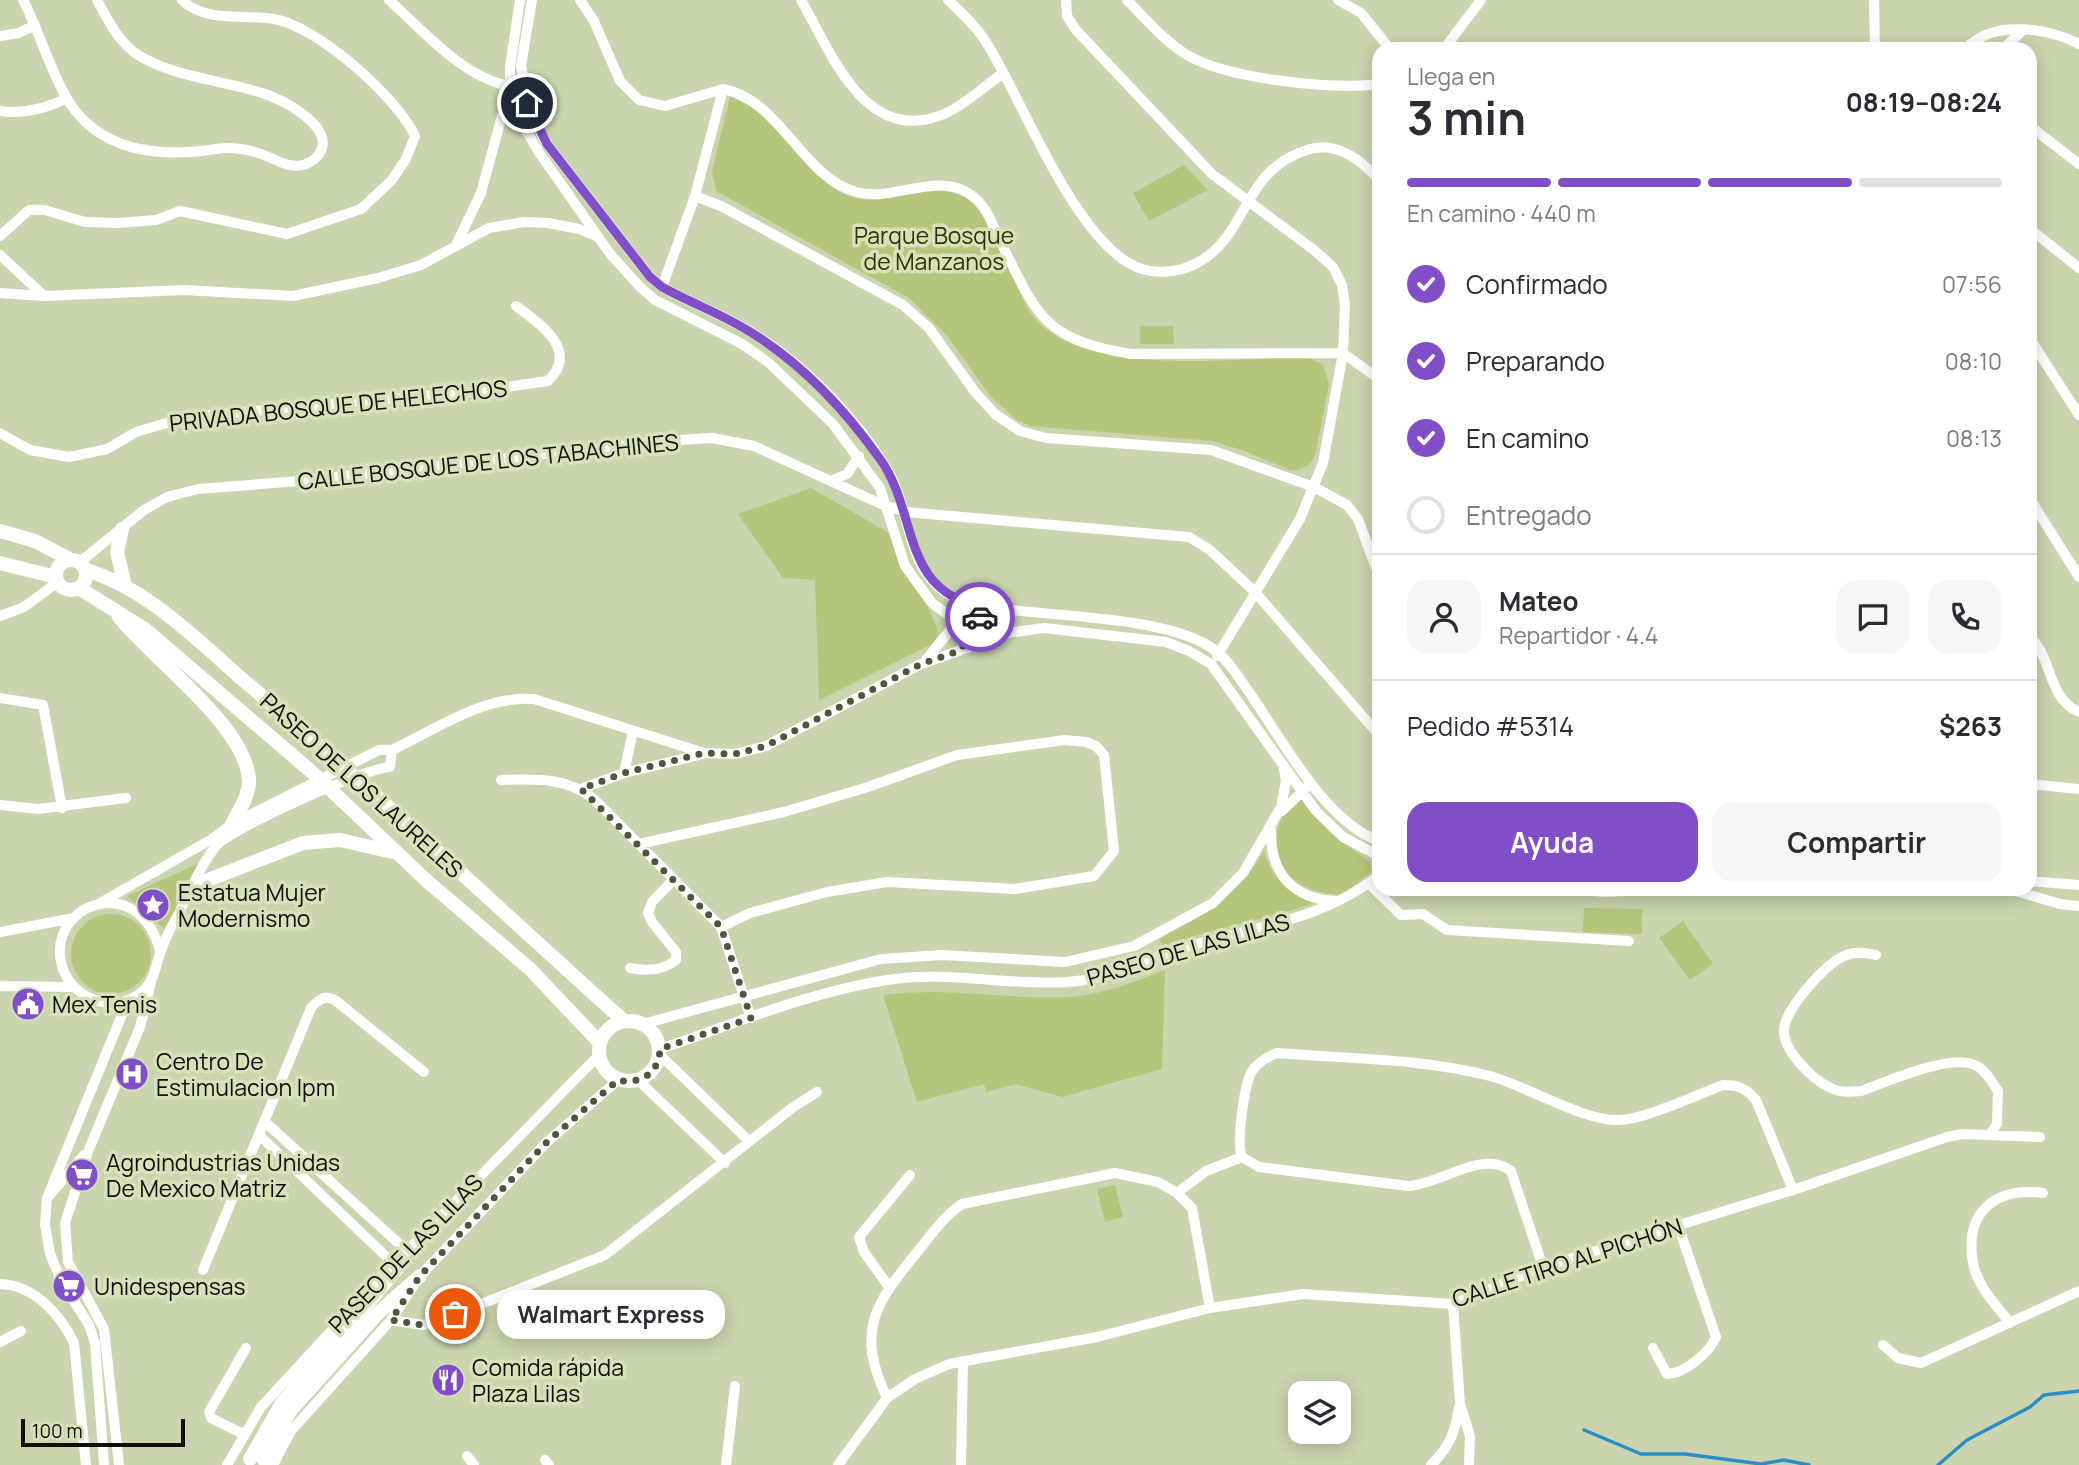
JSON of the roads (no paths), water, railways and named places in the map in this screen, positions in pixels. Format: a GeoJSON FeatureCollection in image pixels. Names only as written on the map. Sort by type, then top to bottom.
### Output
{"type":"FeatureCollection","features":[{"type":"Feature","properties":{"kind":"main road"},"geometry":{"type":"LineString","coordinates":[[121,529],[117,552],[125,586]]}},
{"type":"Feature","properties":{"kind":"main road","name":"PASEO DE LOS LAURELES"},"geometry":{"type":"LineString","coordinates":[[0,531],[35,541],[125,586],[168,615],[332,755],[388,809],[624,1021]]}},
{"type":"Feature","properties":{"kind":"main road"},"geometry":{"type":"LineString","coordinates":[[0,563],[57,579],[67,590],[79,588],[86,578],[79,564],[58,567],[57,579]]}},
{"type":"Feature","properties":{"kind":"main road","name":"PASEO DE LOS LAURELES"},"geometry":{"type":"LineString","coordinates":[[79,588],[146,630],[313,773],[397,853],[530,969],[599,1049]]}},
{"type":"Feature","properties":{"kind":"main road"},"geometry":{"type":"LineString","coordinates":[[109,605],[137,639],[225,725],[237,744],[245,761],[249,780],[247,794],[232,824]]}},
{"type":"Feature","properties":{"kind":"main road"},"geometry":{"type":"LineString","coordinates":[[195,885],[303,843],[340,839],[397,853]]}},
{"type":"Feature","properties":{"kind":"main road"},"geometry":{"type":"LineString","coordinates":[[530,969],[538,963],[544,949]]}},
{"type":"Feature","properties":{"kind":"main road"},"geometry":{"type":"LineString","coordinates":[[624,1021],[643,1024],[652,1031],[660,1052],[653,1071],[639,1081],[618,1080],[602,1065],[599,1049],[608,1029],[624,1021]]}},
{"type":"Feature","properties":{"kind":"main road"},"geometry":{"type":"LineString","coordinates":[[262,1461],[282,1403],[397,1270],[401,1257]]}},
{"type":"Feature","properties":{"kind":"main road"},"geometry":{"type":"LineString","coordinates":[[262,1461],[298,1402],[372,1319],[420,1276]]}},
{"type":"Feature","properties":{"kind":"street"},"geometry":{"type":"LineString","coordinates":[[23,0],[67,98],[90,126],[123,146],[178,155],[227,147],[258,153],[282,164],[302,166],[321,153],[323,144],[320,132],[312,122],[267,94],[176,72],[137,54],[114,32],[97,0]]}},
{"type":"Feature","properties":{"kind":"street"},"geometry":{"type":"LineString","coordinates":[[0,236],[29,210],[46,210],[85,222],[118,223],[156,220],[180,211],[287,234],[361,209],[391,181],[407,159],[415,136],[405,115],[386,94],[308,30],[275,19],[223,17],[187,5],[182,0]]}},
{"type":"Feature","properties":{"kind":"street"},"geometry":{"type":"LineString","coordinates":[[390,0],[468,69],[491,81],[510,86]]}},
{"type":"Feature","properties":{"kind":"street"},"geometry":{"type":"LineString","coordinates":[[457,243],[481,193],[510,86],[510,67],[520,0]]}},
{"type":"Feature","properties":{"kind":"street"},"geometry":{"type":"LineString","coordinates":[[532,0],[521,66],[527,103],[540,132],[622,244],[662,287],[750,331],[813,383],[845,414],[880,458],[894,481],[906,512],[915,551],[928,576],[944,591],[977,605],[1169,628],[1195,638],[1219,653],[1312,781],[1343,818],[1372,837]]}},
{"type":"Feature","properties":{"kind":"street"},"geometry":{"type":"LineString","coordinates":[[580,0],[594,21],[624,86],[639,100],[665,106],[723,89],[741,94],[753,101],[826,174],[850,190],[876,194],[946,185],[968,193],[985,211],[1039,315],[1051,326],[1076,339],[1130,354],[1343,353],[1372,374]]}},
{"type":"Feature","properties":{"kind":"street"},"geometry":{"type":"LineString","coordinates":[[801,0],[850,87],[865,102],[884,114],[915,120],[937,116],[956,107],[1002,74]]}},
{"type":"Feature","properties":{"kind":"street"},"geometry":{"type":"LineString","coordinates":[[948,0],[984,38],[1079,212],[1100,240],[1124,260],[1148,271],[1174,271],[1202,260],[1217,247],[1268,172],[1290,155],[1316,148],[1342,151],[1363,163],[1372,173]]}},
{"type":"Feature","properties":{"kind":"street"},"geometry":{"type":"LineString","coordinates":[[1066,0],[1067,16],[1076,30],[1212,174],[1333,267],[1342,285],[1345,304],[1343,353],[1323,463],[1300,519],[1211,664]]}},
{"type":"Feature","properties":{"kind":"street"},"geometry":{"type":"LineString","coordinates":[[1127,0],[1168,41],[1189,55],[1222,70],[1360,86],[1372,85]]}},
{"type":"Feature","properties":{"kind":"street"},"geometry":{"type":"LineString","coordinates":[[1338,0],[1361,13],[1384,42]]}},
{"type":"Feature","properties":{"kind":"street"},"geometry":{"type":"LineString","coordinates":[[1874,0],[1875,42]]}},
{"type":"Feature","properties":{"kind":"street"},"geometry":{"type":"LineString","coordinates":[[1449,42],[1477,3]]}},
{"type":"Feature","properties":{"kind":"street"},"geometry":{"type":"LineString","coordinates":[[0,36],[19,33],[36,25]]}},
{"type":"Feature","properties":{"kind":"street"},"geometry":{"type":"LineString","coordinates":[[1977,42],[1996,33],[2022,31],[2049,32],[2079,44]]}},
{"type":"Feature","properties":{"kind":"street"},"geometry":{"type":"LineString","coordinates":[[2010,42],[2022,31]]}},
{"type":"Feature","properties":{"kind":"street"},"geometry":{"type":"LineString","coordinates":[[510,86],[528,137],[598,237],[640,287],[654,300],[743,344],[769,363],[833,424],[874,477],[888,507],[901,556],[910,576],[932,603],[959,622],[977,630],[1002,635]]}},
{"type":"Feature","properties":{"kind":"street"},"geometry":{"type":"LineString","coordinates":[[662,287],[695,195],[723,89]]}},
{"type":"Feature","properties":{"kind":"street"},"geometry":{"type":"LineString","coordinates":[[0,111],[13,113],[50,107],[67,98]]}},
{"type":"Feature","properties":{"kind":"street"},"geometry":{"type":"LineString","coordinates":[[2037,131],[2079,164]]}},
{"type":"Feature","properties":{"kind":"street"},"geometry":{"type":"LineString","coordinates":[[528,137],[540,132]]}},
{"type":"Feature","properties":{"kind":"street"},"geometry":{"type":"LineString","coordinates":[[695,195],[721,206],[903,304],[941,342],[984,403],[1020,431],[1046,438],[1211,450],[1314,487],[1347,505],[1358,519],[1372,557]]}},
{"type":"Feature","properties":{"kind":"street"},"geometry":{"type":"LineString","coordinates":[[0,293],[44,296],[184,290],[293,296],[378,278],[421,265],[457,243],[489,228],[524,222],[559,224],[598,237]]}},
{"type":"Feature","properties":{"kind":"street"},"geometry":{"type":"LineString","coordinates":[[2037,235],[2079,268]]}},
{"type":"Feature","properties":{"kind":"street"},"geometry":{"type":"LineString","coordinates":[[0,255],[44,296]]}},
{"type":"Feature","properties":{"kind":"street","name":"PRIVADA BOSQUE DE HELECHOS"},"geometry":{"type":"LineString","coordinates":[[0,433],[30,450],[69,457],[107,449],[136,432],[187,416],[471,392],[548,381],[556,374],[560,363],[558,345],[550,332],[516,306]]}},
{"type":"Feature","properties":{"kind":"street"},"geometry":{"type":"LineString","coordinates":[[2037,350],[2079,415]]}},
{"type":"Feature","properties":{"kind":"street","name":"CALLE BOSQUE DE LOS TABACHINES"},"geometry":{"type":"LineString","coordinates":[[79,564],[144,510],[167,497],[198,489],[712,438],[754,446],[888,507],[906,512],[1189,537],[1210,550],[1255,592],[1372,727]]}},
{"type":"Feature","properties":{"kind":"street"},"geometry":{"type":"LineString","coordinates":[[831,481],[847,474],[859,456]]}},
{"type":"Feature","properties":{"kind":"street"},"geometry":{"type":"LineString","coordinates":[[2037,510],[2079,578]]}},
{"type":"Feature","properties":{"kind":"street"},"geometry":{"type":"LineString","coordinates":[[0,616],[24,607],[57,579]]}},
{"type":"Feature","properties":{"kind":"street"},"geometry":{"type":"LineString","coordinates":[[921,664],[977,605]]}},
{"type":"Feature","properties":{"kind":"street"},"geometry":{"type":"LineString","coordinates":[[956,652],[969,642],[977,630],[977,605]]}},
{"type":"Feature","properties":{"kind":"street"},"geometry":{"type":"LineString","coordinates":[[0,932],[74,918],[212,839],[232,824],[379,750],[392,750],[494,702],[513,697],[534,699],[704,753],[735,754],[766,746],[921,664],[1002,635],[1044,628],[1166,642],[1211,664],[1333,829],[1353,844],[1372,853]]}},
{"type":"Feature","properties":{"kind":"street"},"geometry":{"type":"LineString","coordinates":[[2037,645],[2042,651],[2054,687],[2062,698],[2079,712]]}},
{"type":"Feature","properties":{"kind":"street"},"geometry":{"type":"LineString","coordinates":[[0,698],[40,702],[45,710],[62,808]]}},
{"type":"Feature","properties":{"kind":"street"},"geometry":{"type":"LineString","coordinates":[[624,773],[633,732]]}},
{"type":"Feature","properties":{"kind":"street"},"geometry":{"type":"LineString","coordinates":[[639,844],[784,812],[868,787],[957,755],[1065,740],[1086,742],[1096,746],[1104,755],[1114,851],[1094,876],[1015,889],[887,882],[827,892],[750,913],[721,927]]}},
{"type":"Feature","properties":{"kind":"street"},"geometry":{"type":"LineString","coordinates":[[160,951],[212,853],[227,837],[309,797],[390,767],[392,750]]}},
{"type":"Feature","properties":{"kind":"street"},"geometry":{"type":"LineString","coordinates":[[581,789],[624,773],[704,753]]}},
{"type":"Feature","properties":{"kind":"street","name":"PASEO DE LAS LILAS"},"geometry":{"type":"LineString","coordinates":[[643,1024],[744,998],[846,967],[903,957],[942,955],[1065,962],[1123,950],[1194,915],[1224,894],[1243,873],[1278,814],[1285,791],[1283,762]]}},
{"type":"Feature","properties":{"kind":"street"},"geometry":{"type":"LineString","coordinates":[[501,780],[546,779],[581,789],[639,844],[721,927],[751,1018]]}},
{"type":"Feature","properties":{"kind":"street","name":"PASEO DE LAS LILAS"},"geometry":{"type":"LineString","coordinates":[[1278,814],[1312,781]]}},
{"type":"Feature","properties":{"kind":"street"},"geometry":{"type":"LineString","coordinates":[[2037,785],[2079,789]]}},
{"type":"Feature","properties":{"kind":"street"},"geometry":{"type":"LineString","coordinates":[[0,805],[62,808],[126,798]]}},
{"type":"Feature","properties":{"kind":"street"},"geometry":{"type":"LineString","coordinates":[[1272,828],[1273,858],[1286,882],[1308,897],[1342,902]]}},
{"type":"Feature","properties":{"kind":"street"},"geometry":{"type":"LineString","coordinates":[[630,968],[647,971],[670,965],[676,960],[676,952],[648,913],[652,902],[674,879]]}},
{"type":"Feature","properties":{"kind":"street","name":"PASEO DE LAS LILAS"},"geometry":{"type":"LineString","coordinates":[[660,1052],[751,1018],[851,987],[905,977],[942,975],[1033,982],[1083,980],[1236,932],[1288,921],[1342,902],[1372,881]]}},
{"type":"Feature","properties":{"kind":"street"},"geometry":{"type":"LineString","coordinates":[[2037,882],[2079,886]]}},
{"type":"Feature","properties":{"kind":"street"},"geometry":{"type":"LineString","coordinates":[[1369,884],[1372,887]]}},
{"type":"Feature","properties":{"kind":"street"},"geometry":{"type":"LineString","coordinates":[[1381,896],[1401,915],[1423,914],[1447,930],[1629,941]]}},
{"type":"Feature","properties":{"kind":"street"},"geometry":{"type":"LineString","coordinates":[[2033,896],[2079,906]]}},
{"type":"Feature","properties":{"kind":"street"},"geometry":{"type":"LineString","coordinates":[[100,903],[122,904],[141,913],[155,930],[160,951],[159,967],[152,981],[140,1027],[90,1145],[69,1207],[64,1241],[68,1262],[104,1329],[119,1465]]}},
{"type":"Feature","properties":{"kind":"street"},"geometry":{"type":"LineString","coordinates":[[74,918],[62,937],[60,960],[74,987],[98,1002],[128,1000]]}},
{"type":"Feature","properties":{"kind":"street"},"geometry":{"type":"LineString","coordinates":[[1876,955],[1847,954],[1834,961],[1822,973],[1786,1020],[1784,1033],[1788,1047],[1818,1080],[1830,1088],[1846,1092],[1861,1091],[1947,1063],[1963,1061],[1977,1066],[1998,1091],[1997,1124],[1990,1134]]}},
{"type":"Feature","properties":{"kind":"street"},"geometry":{"type":"LineString","coordinates":[[104,1464],[95,1343],[89,1325],[61,1280],[50,1254],[45,1225],[47,1198],[128,1000],[152,981]]}},
{"type":"Feature","properties":{"kind":"street"},"geometry":{"type":"LineString","coordinates":[[0,986],[74,987]]}},
{"type":"Feature","properties":{"kind":"street"},"geometry":{"type":"LineString","coordinates":[[203,1270],[311,1008],[319,999],[328,997],[335,1000],[424,1072]]}},
{"type":"Feature","properties":{"kind":"street","name":"PASEO DE LAS LILAS"},"geometry":{"type":"LineString","coordinates":[[227,1465],[243,1434],[280,1384],[599,1049]]}},
{"type":"Feature","properties":{"kind":"street"},"geometry":{"type":"LineString","coordinates":[[660,1052],[749,1141]]}},
{"type":"Feature","properties":{"kind":"street"},"geometry":{"type":"LineString","coordinates":[[1543,1267],[1511,1171],[1502,1164],[1488,1161],[1423,1185],[1408,1186],[1259,1167],[1242,1157],[1238,1144],[1250,1074],[1258,1063],[1277,1053],[1455,1068],[1493,1077],[1597,1117],[1616,1120],[1634,1117],[1723,1085],[1736,1085],[1748,1090],[1756,1100],[1793,1189]]}},
{"type":"Feature","properties":{"kind":"street","name":"PASEO DE LAS LILAS"},"geometry":{"type":"LineString","coordinates":[[262,1461],[391,1320],[420,1276],[547,1142],[618,1080]]}},
{"type":"Feature","properties":{"kind":"street"},"geometry":{"type":"LineString","coordinates":[[639,1081],[725,1163]]}},
{"type":"Feature","properties":{"kind":"street"},"geometry":{"type":"LineString","coordinates":[[391,1320],[423,1325],[433,1323],[605,1255],[725,1163],[749,1141],[817,1092]]}},
{"type":"Feature","properties":{"kind":"street"},"geometry":{"type":"LineString","coordinates":[[264,1121],[401,1257]]}},
{"type":"Feature","properties":{"kind":"street"},"geometry":{"type":"LineString","coordinates":[[74,1133],[83,1132],[90,1145]]}},
{"type":"Feature","properties":{"kind":"street","name":"CALLE TIRO AL PICHÓN"},"geometry":{"type":"LineString","coordinates":[[838,1465],[887,1398],[933,1370],[963,1361],[1097,1337],[1210,1308],[1320,1293],[1453,1304],[1543,1267],[1793,1189],[1947,1137],[1990,1134],[2040,1137]]}},
{"type":"Feature","properties":{"kind":"street"},"geometry":{"type":"LineString","coordinates":[[258,1135],[401,1257]]}},
{"type":"Feature","properties":{"kind":"street"},"geometry":{"type":"LineString","coordinates":[[47,1198],[90,1145]]}},
{"type":"Feature","properties":{"kind":"street"},"geometry":{"type":"LineString","coordinates":[[1177,1193],[1216,1166],[1242,1157]]}},
{"type":"Feature","properties":{"kind":"street"},"geometry":{"type":"LineString","coordinates":[[887,1398],[874,1370],[871,1340],[873,1316],[889,1287],[948,1213],[962,1203],[1115,1173],[1147,1179],[1177,1193],[1192,1208],[1210,1308]]}},
{"type":"Feature","properties":{"kind":"street"},"geometry":{"type":"LineString","coordinates":[[889,1287],[864,1252],[859,1237],[910,1175]]}},
{"type":"Feature","properties":{"kind":"street"},"geometry":{"type":"LineString","coordinates":[[2010,1323],[1985,1292],[1973,1264],[1973,1240],[1978,1218],[1985,1206],[2002,1194],[2022,1190],[2043,1193]]}},
{"type":"Feature","properties":{"kind":"street"},"geometry":{"type":"LineString","coordinates":[[1653,1348],[1662,1369],[1667,1374],[1675,1374],[1712,1347],[1716,1337],[1678,1225]]}},
{"type":"Feature","properties":{"kind":"street"},"geometry":{"type":"LineString","coordinates":[[0,1284],[15,1284],[35,1296],[66,1325],[75,1343],[86,1465]]}},
{"type":"Feature","properties":{"kind":"street"},"geometry":{"type":"LineString","coordinates":[[1883,1345],[1898,1358],[1921,1363],[2079,1291]]}},
{"type":"Feature","properties":{"kind":"street"},"geometry":{"type":"LineString","coordinates":[[1453,1304],[1460,1404],[1470,1436],[1469,1465]]}},
{"type":"Feature","properties":{"kind":"street"},"geometry":{"type":"LineString","coordinates":[[0,1342],[21,1331]]}},
{"type":"Feature","properties":{"kind":"street"},"geometry":{"type":"LineString","coordinates":[[243,1434],[211,1418],[209,1412],[246,1348]]}},
{"type":"Feature","properties":{"kind":"street"},"geometry":{"type":"LineString","coordinates":[[961,1465],[963,1361]]}},
{"type":"Feature","properties":{"kind":"street"},"geometry":{"type":"LineString","coordinates":[[726,1465],[735,1386]]}},
{"type":"Feature","properties":{"kind":"street"},"geometry":{"type":"LineString","coordinates":[[1431,1465],[1448,1448],[1455,1434],[1460,1404]]}},
{"type":"Feature","properties":{"kind":"waterway"},"geometry":{"type":"LineString","coordinates":[[1938,1465],[1967,1440],[2030,1407],[2044,1395],[2079,1391]]}},
{"type":"Feature","properties":{"kind":"waterway"},"geometry":{"type":"LineString","coordinates":[[1584,1430],[1641,1454],[1685,1454],[1761,1464],[1784,1460],[1809,1465]]}},
{"type":"Feature","properties":{"kind":"place","name":"Estatua Mujer Modernismo"},"geometry":{"type":"Point","coordinates":[153,905]}},
{"type":"Feature","properties":{"kind":"place","name":"Mex Tenis"},"geometry":{"type":"Point","coordinates":[28,1004]}},
{"type":"Feature","properties":{"kind":"place","name":"Centro De Estimulacion Ipm"},"geometry":{"type":"Point","coordinates":[132,1074]}},
{"type":"Feature","properties":{"kind":"place","name":"Agroindustrias Unidas De Mexico Matriz"},"geometry":{"type":"Point","coordinates":[82,1175]}},
{"type":"Feature","properties":{"kind":"place","name":"Unidespensas"},"geometry":{"type":"Point","coordinates":[69,1286]}},
{"type":"Feature","properties":{"kind":"place","name":"Walmart Express"},"geometry":{"type":"Point","coordinates":[455,1314]}},
{"type":"Feature","properties":{"kind":"place","name":"Comida rápida Plaza Lilas"},"geometry":{"type":"Point","coordinates":[448,1380]}},
{"type":"Feature","properties":{"kind":"park label","name":"Parque Bosque de Manzanos"},"geometry":{"type":"Point","coordinates":[934,248]}}]}
